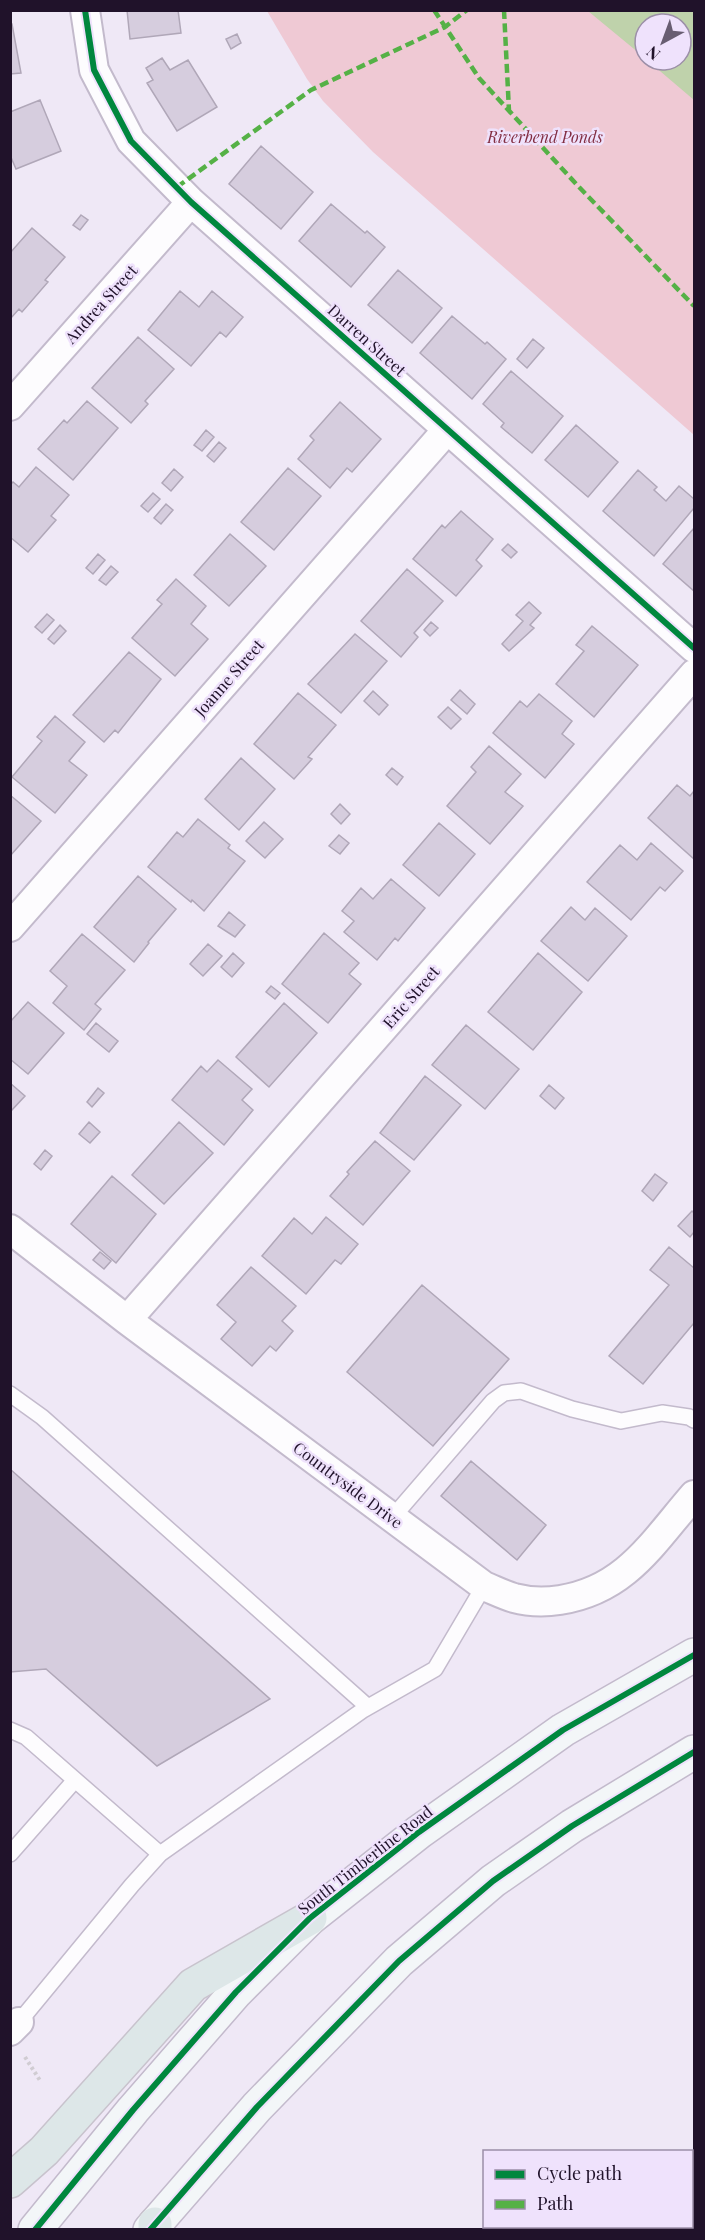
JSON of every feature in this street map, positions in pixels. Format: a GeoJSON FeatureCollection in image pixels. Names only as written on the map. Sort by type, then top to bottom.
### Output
{"type":"FeatureCollection","features":[{"type":"Feature","properties":{"kind":"highway"},"geometry":{"type":"LineString","coordinates":[[10,2181],[45,2151],[193,1984],[310,1918]]}},
{"type":"Feature","properties":{"kind":"main road","name":"South Timberline Road"},"geometry":{"type":"LineString","coordinates":[[35,2229],[133,2110],[236,1992],[310,1918],[419,1832],[563,1730],[694,1655]]}},
{"type":"Feature","properties":{"kind":"main road"},"geometry":{"type":"LineString","coordinates":[[153,2228],[257,2107],[399,1961],[493,1881],[572,1826],[694,1752]]}},
{"type":"Feature","properties":{"kind":"street","name":"Darren Street"},"geometry":{"type":"LineString","coordinates":[[85,10],[94,70],[131,141],[191,202],[694,648]]}},
{"type":"Feature","properties":{"kind":"street","name":"Andrea Street"},"geometry":{"type":"LineString","coordinates":[[10,406],[191,202]]}},
{"type":"Feature","properties":{"kind":"street","name":"Joanne Street"},"geometry":{"type":"LineString","coordinates":[[10,927],[447,430]]}},
{"type":"Feature","properties":{"kind":"street","name":"Eric Street"},"geometry":{"type":"LineString","coordinates":[[127,1320],[694,674]]}},
{"type":"Feature","properties":{"kind":"street","name":"Countryside Drive"},"geometry":{"type":"LineString","coordinates":[[10,1229],[127,1320],[484,1586],[515,1598],[548,1601],[581,1596],[611,1583],[630,1569],[694,1495]]}},
{"type":"Feature","properties":{"kind":"lane"},"geometry":{"type":"LineString","coordinates":[[392,1518],[493,1401],[504,1393],[521,1391],[572,1409],[621,1421],[662,1413],[694,1420]]}},
{"type":"Feature","properties":{"kind":"lane"},"geometry":{"type":"LineString","coordinates":[[10,1394],[42,1417],[368,1707]]}},
{"type":"Feature","properties":{"kind":"lane"},"geometry":{"type":"LineString","coordinates":[[15,2027],[160,1854],[368,1707],[435,1669],[484,1586]]}},
{"type":"Feature","properties":{"kind":"lane"},"geometry":{"type":"LineString","coordinates":[[10,1730],[27,1737],[160,1854]]}},
{"type":"Feature","properties":{"kind":"lane"},"geometry":{"type":"LineString","coordinates":[[10,1854],[75,1780]]}},
{"type":"Feature","properties":{"kind":"green space","name":"Riverbend Ponds"},"geometry":{"type":"Polygon","coordinates":[[[267,11],[694,11],[694,435],[373,152],[323,101],[307,79],[267,11]]]}},
{"type":"Feature","properties":{"kind":"shaded area"},"geometry":{"type":"Polygon","coordinates":[[[588,11],[694,11],[694,100],[661,72],[693,72],[693,12],[633,12],[633,48],[588,11]]]}},
{"type":"Feature","properties":{"kind":"building"},"geometry":{"type":"Polygon","coordinates":[[[127,10],[178,10],[181,33],[130,39],[127,10]]]}},
{"type":"Feature","properties":{"kind":"building"},"geometry":{"type":"Polygon","coordinates":[[[10,24],[12,24],[21,73],[10,74],[10,24]]]}},
{"type":"Feature","properties":{"kind":"building"},"geometry":{"type":"Polygon","coordinates":[[[237,34],[241,43],[231,49],[226,39],[237,34]]]}},
{"type":"Feature","properties":{"kind":"building"},"geometry":{"type":"Polygon","coordinates":[[[162,58],[170,70],[188,60],[217,107],[177,131],[147,83],[153,80],[146,68],[162,58]]]}},
{"type":"Feature","properties":{"kind":"building"},"geometry":{"type":"Polygon","coordinates":[[[40,100],[61,151],[16,169],[10,155],[10,112],[40,100]]]}},
{"type":"Feature","properties":{"kind":"building"},"geometry":{"type":"Polygon","coordinates":[[[261,146],[313,192],[281,229],[229,184],[261,146]]]}},
{"type":"Feature","properties":{"kind":"building"},"geometry":{"type":"Polygon","coordinates":[[[331,204],[385,247],[351,287],[299,241],[331,204]]]}},
{"type":"Feature","properties":{"kind":"building"},"geometry":{"type":"Polygon","coordinates":[[[81,215],[88,220],[80,230],[73,225],[81,215]]]}},
{"type":"Feature","properties":{"kind":"building"},"geometry":{"type":"Polygon","coordinates":[[[32,228],[65,257],[45,280],[48,282],[22,312],[19,309],[10,319],[10,253],[32,228]]]}},
{"type":"Feature","properties":{"kind":"building"},"geometry":{"type":"Polygon","coordinates":[[[398,270],[442,308],[412,343],[368,305],[398,270]]]}},
{"type":"Feature","properties":{"kind":"building"},"geometry":{"type":"Polygon","coordinates":[[[180,291],[199,307],[212,291],[243,317],[226,337],[220,332],[191,366],[148,330],[180,291]]]}},
{"type":"Feature","properties":{"kind":"building"},"geometry":{"type":"Polygon","coordinates":[[[452,316],[506,359],[472,399],[420,353],[452,316]]]}},
{"type":"Feature","properties":{"kind":"building"},"geometry":{"type":"Polygon","coordinates":[[[138,337],[174,369],[145,401],[148,404],[131,423],[92,388],[138,337]]]}},
{"type":"Feature","properties":{"kind":"building"},"geometry":{"type":"Polygon","coordinates":[[[533,339],[544,348],[527,368],[517,359],[533,339]]]}},
{"type":"Feature","properties":{"kind":"building"},"geometry":{"type":"Polygon","coordinates":[[[511,371],[563,416],[532,453],[501,427],[504,423],[483,404],[511,371]]]}},
{"type":"Feature","properties":{"kind":"building"},"geometry":{"type":"Polygon","coordinates":[[[87,401],[118,428],[73,480],[38,449],[64,420],[67,423],[87,401]]]}},
{"type":"Feature","properties":{"kind":"building"},"geometry":{"type":"Polygon","coordinates":[[[340,402],[381,439],[352,472],[347,468],[330,488],[298,459],[314,440],[310,436],[340,402]]]}},
{"type":"Feature","properties":{"kind":"building"},"geometry":{"type":"Polygon","coordinates":[[[576,425],[618,462],[588,497],[545,460],[576,425]]]}},
{"type":"Feature","properties":{"kind":"building"},"geometry":{"type":"Polygon","coordinates":[[[206,430],[214,437],[202,451],[194,445],[206,430]]]}},
{"type":"Feature","properties":{"kind":"building"},"geometry":{"type":"Polygon","coordinates":[[[219,442],[226,448],[214,462],[207,456],[219,442]]]}},
{"type":"Feature","properties":{"kind":"building"},"geometry":{"type":"Polygon","coordinates":[[[36,467],[69,495],[51,516],[56,520],[28,552],[10,537],[10,485],[13,482],[19,487],[36,467]]]}},
{"type":"Feature","properties":{"kind":"building"},"geometry":{"type":"Polygon","coordinates":[[[288,468],[321,496],[274,550],[241,522],[288,468]]]}},
{"type":"Feature","properties":{"kind":"building"},"geometry":{"type":"Polygon","coordinates":[[[174,469],[183,477],[171,491],[162,483],[174,469]]]}},
{"type":"Feature","properties":{"kind":"building"},"geometry":{"type":"Polygon","coordinates":[[[638,470],[657,487],[654,490],[666,501],[679,486],[694,499],[694,508],[654,556],[603,511],[638,470]]]}},
{"type":"Feature","properties":{"kind":"building"},"geometry":{"type":"Polygon","coordinates":[[[153,493],[160,499],[148,512],[141,506],[153,493]]]}},
{"type":"Feature","properties":{"kind":"building"},"geometry":{"type":"Polygon","coordinates":[[[166,504],[173,510],[161,524],[154,518],[166,504]]]}},
{"type":"Feature","properties":{"kind":"building"},"geometry":{"type":"Polygon","coordinates":[[[461,511],[493,539],[476,560],[482,566],[456,596],[413,559],[442,525],[445,528],[461,511]]]}},
{"type":"Feature","properties":{"kind":"building"},"geometry":{"type":"Polygon","coordinates":[[[694,528],[694,591],[663,564],[694,528]]]}},
{"type":"Feature","properties":{"kind":"building"},"geometry":{"type":"Polygon","coordinates":[[[230,534],[266,566],[229,606],[194,575],[230,534]]]}},
{"type":"Feature","properties":{"kind":"building"},"geometry":{"type":"Polygon","coordinates":[[[508,544],[517,552],[511,558],[502,550],[508,544]]]}},
{"type":"Feature","properties":{"kind":"building"},"geometry":{"type":"Polygon","coordinates":[[[98,554],[105,560],[93,574],[86,568],[98,554]]]}},
{"type":"Feature","properties":{"kind":"building"},"geometry":{"type":"Polygon","coordinates":[[[111,566],[118,572],[106,585],[99,580],[111,566]]]}},
{"type":"Feature","properties":{"kind":"building"},"geometry":{"type":"Polygon","coordinates":[[[407,569],[443,601],[414,633],[418,637],[401,657],[361,621],[407,569]]]}},
{"type":"Feature","properties":{"kind":"building"},"geometry":{"type":"Polygon","coordinates":[[[176,579],[206,606],[191,624],[208,639],[175,676],[132,638],[162,604],[157,600],[176,579]]]}},
{"type":"Feature","properties":{"kind":"building"},"geometry":{"type":"Polygon","coordinates":[[[529,602],[541,613],[530,625],[534,628],[509,651],[502,644],[523,621],[516,615],[529,602]]]}},
{"type":"Feature","properties":{"kind":"building"},"geometry":{"type":"Polygon","coordinates":[[[47,614],[54,620],[42,633],[35,627],[47,614]]]}},
{"type":"Feature","properties":{"kind":"building"},"geometry":{"type":"Polygon","coordinates":[[[431,622],[438,628],[430,636],[424,630],[431,622]]]}},
{"type":"Feature","properties":{"kind":"building"},"geometry":{"type":"Polygon","coordinates":[[[60,625],[66,631],[54,644],[48,639],[60,625]]]}},
{"type":"Feature","properties":{"kind":"building"},"geometry":{"type":"Polygon","coordinates":[[[592,626],[638,665],[594,717],[556,684],[584,651],[576,645],[592,626]]]}},
{"type":"Feature","properties":{"kind":"building"},"geometry":{"type":"Polygon","coordinates":[[[355,634],[387,661],[341,713],[308,684],[355,634]]]}},
{"type":"Feature","properties":{"kind":"building"},"geometry":{"type":"Polygon","coordinates":[[[129,652],[161,679],[118,733],[115,730],[104,742],[73,715],[129,652]]]}},
{"type":"Feature","properties":{"kind":"building"},"geometry":{"type":"Polygon","coordinates":[[[460,690],[475,704],[467,714],[451,700],[460,690]]]}},
{"type":"Feature","properties":{"kind":"building"},"geometry":{"type":"Polygon","coordinates":[[[373,691],[388,705],[379,715],[364,701],[373,691]]]}},
{"type":"Feature","properties":{"kind":"building"},"geometry":{"type":"Polygon","coordinates":[[[298,693],[336,725],[308,757],[312,759],[294,779],[254,744],[298,693]]]}},
{"type":"Feature","properties":{"kind":"building"},"geometry":{"type":"Polygon","coordinates":[[[539,694],[572,721],[562,734],[574,744],[545,778],[493,733],[520,701],[527,707],[539,694]]]}},
{"type":"Feature","properties":{"kind":"building"},"geometry":{"type":"Polygon","coordinates":[[[448,707],[461,719],[451,729],[438,717],[448,707]]]}},
{"type":"Feature","properties":{"kind":"building"},"geometry":{"type":"Polygon","coordinates":[[[55,716],[85,742],[69,761],[87,775],[55,813],[12,777],[42,741],[37,737],[55,716]]]}},
{"type":"Feature","properties":{"kind":"building"},"geometry":{"type":"Polygon","coordinates":[[[489,746],[521,774],[505,792],[523,806],[490,844],[447,806],[476,772],[471,767],[489,746]]]}},
{"type":"Feature","properties":{"kind":"building"},"geometry":{"type":"Polygon","coordinates":[[[241,758],[275,789],[239,830],[205,799],[241,758]]]}},
{"type":"Feature","properties":{"kind":"building"},"geometry":{"type":"Polygon","coordinates":[[[392,768],[403,777],[397,785],[386,775],[392,768]]]}},
{"type":"Feature","properties":{"kind":"building"},"geometry":{"type":"Polygon","coordinates":[[[677,785],[690,796],[694,791],[694,859],[648,818],[677,785]]]}},
{"type":"Feature","properties":{"kind":"building"},"geometry":{"type":"Polygon","coordinates":[[[10,795],[41,821],[10,856],[10,795]]]}},
{"type":"Feature","properties":{"kind":"building"},"geometry":{"type":"Polygon","coordinates":[[[340,804],[350,814],[341,824],[331,814],[340,804]]]}},
{"type":"Feature","properties":{"kind":"building"},"geometry":{"type":"Polygon","coordinates":[[[198,819],[230,845],[228,848],[245,861],[204,911],[148,867],[177,832],[183,837],[198,819]]]}},
{"type":"Feature","properties":{"kind":"building"},"geometry":{"type":"Polygon","coordinates":[[[264,822],[283,839],[265,858],[246,841],[264,822]]]}},
{"type":"Feature","properties":{"kind":"building"},"geometry":{"type":"Polygon","coordinates":[[[439,823],[475,854],[439,896],[403,865],[439,823]]]}},
{"type":"Feature","properties":{"kind":"building"},"geometry":{"type":"Polygon","coordinates":[[[339,835],[349,843],[340,854],[329,846],[339,835]]]}},
{"type":"Feature","properties":{"kind":"building"},"geometry":{"type":"Polygon","coordinates":[[[651,843],[683,871],[665,891],[660,887],[631,920],[587,882],[620,845],[637,860],[651,843]]]}},
{"type":"Feature","properties":{"kind":"building"},"geometry":{"type":"Polygon","coordinates":[[[138,876],[176,909],[134,962],[94,927],[138,876]]]}},
{"type":"Feature","properties":{"kind":"building"},"geometry":{"type":"Polygon","coordinates":[[[391,879],[425,908],[398,941],[395,938],[377,960],[344,932],[354,921],[342,911],[361,888],[373,899],[391,879]]]}},
{"type":"Feature","properties":{"kind":"building"},"geometry":{"type":"Polygon","coordinates":[[[571,907],[585,920],[595,908],[627,936],[588,981],[541,941],[571,907]]]}},
{"type":"Feature","properties":{"kind":"building"},"geometry":{"type":"Polygon","coordinates":[[[229,912],[245,925],[235,937],[218,926],[229,912]]]}},
{"type":"Feature","properties":{"kind":"building"},"geometry":{"type":"Polygon","coordinates":[[[324,933],[359,963],[349,974],[361,984],[328,1023],[282,984],[324,933]]]}},
{"type":"Feature","properties":{"kind":"building"},"geometry":{"type":"Polygon","coordinates":[[[82,934],[125,970],[95,1004],[101,1009],[84,1030],[53,1003],[67,986],[50,971],[82,934]]]}},
{"type":"Feature","properties":{"kind":"building"},"geometry":{"type":"Polygon","coordinates":[[[208,944],[222,956],[203,976],[190,964],[208,944]]]}},
{"type":"Feature","properties":{"kind":"building"},"geometry":{"type":"Polygon","coordinates":[[[233,953],[244,963],[232,977],[221,967],[233,953]]]}},
{"type":"Feature","properties":{"kind":"building"},"geometry":{"type":"Polygon","coordinates":[[[538,953],[582,992],[533,1050],[488,1012],[538,953]]]}},
{"type":"Feature","properties":{"kind":"building"},"geometry":{"type":"Polygon","coordinates":[[[271,986],[280,993],[275,999],[266,992],[271,986]]]}},
{"type":"Feature","properties":{"kind":"building"},"geometry":{"type":"Polygon","coordinates":[[[28,1002],[64,1033],[28,1074],[10,1059],[10,1022],[28,1002]]]}},
{"type":"Feature","properties":{"kind":"building"},"geometry":{"type":"Polygon","coordinates":[[[284,1003],[317,1033],[269,1087],[236,1057],[284,1003]]]}},
{"type":"Feature","properties":{"kind":"building"},"geometry":{"type":"Polygon","coordinates":[[[96,1023],[118,1041],[109,1052],[87,1034],[96,1023]]]}},
{"type":"Feature","properties":{"kind":"building"},"geometry":{"type":"Polygon","coordinates":[[[466,1025],[519,1069],[485,1109],[432,1065],[466,1025]]]}},
{"type":"Feature","properties":{"kind":"building"},"geometry":{"type":"Polygon","coordinates":[[[218,1060],[252,1089],[242,1100],[253,1110],[224,1145],[172,1100],[201,1066],[207,1072],[218,1060]]]}},
{"type":"Feature","properties":{"kind":"building"},"geometry":{"type":"Polygon","coordinates":[[[425,1076],[461,1105],[414,1160],[380,1133],[425,1076]]]}},
{"type":"Feature","properties":{"kind":"building"},"geometry":{"type":"Polygon","coordinates":[[[10,1083],[25,1096],[10,1112],[10,1083]]]}},
{"type":"Feature","properties":{"kind":"building"},"geometry":{"type":"Polygon","coordinates":[[[549,1085],[564,1098],[555,1109],[540,1096],[549,1085]]]}},
{"type":"Feature","properties":{"kind":"building"},"geometry":{"type":"Polygon","coordinates":[[[98,1088],[104,1093],[92,1107],[87,1102],[98,1088]]]}},
{"type":"Feature","properties":{"kind":"building"},"geometry":{"type":"Polygon","coordinates":[[[89,1122],[100,1132],[90,1143],[79,1134],[89,1122]]]}},
{"type":"Feature","properties":{"kind":"building"},"geometry":{"type":"Polygon","coordinates":[[[179,1122],[213,1153],[164,1204],[132,1175],[179,1122]]]}},
{"type":"Feature","properties":{"kind":"building"},"geometry":{"type":"Polygon","coordinates":[[[375,1141],[410,1171],[363,1225],[330,1196],[349,1174],[347,1172],[375,1141]]]}},
{"type":"Feature","properties":{"kind":"building"},"geometry":{"type":"Polygon","coordinates":[[[45,1150],[52,1156],[41,1170],[34,1164],[45,1150]]]}},
{"type":"Feature","properties":{"kind":"building"},"geometry":{"type":"Polygon","coordinates":[[[655,1174],[667,1183],[653,1201],[642,1191],[655,1174]]]}},
{"type":"Feature","properties":{"kind":"building"},"geometry":{"type":"Polygon","coordinates":[[[112,1176],[156,1214],[116,1263],[71,1224],[112,1176]]]}},
{"type":"Feature","properties":{"kind":"building"},"geometry":{"type":"Polygon","coordinates":[[[692,1211],[694,1213],[694,1232],[690,1237],[678,1226],[692,1211]]]}},
{"type":"Feature","properties":{"kind":"building"},"geometry":{"type":"Polygon","coordinates":[[[326,1217],[358,1244],[341,1264],[335,1260],[306,1294],[262,1256],[294,1218],[312,1234],[326,1217]]]}},
{"type":"Feature","properties":{"kind":"building"},"geometry":{"type":"Polygon","coordinates":[[[669,1247],[694,1268],[694,1323],[643,1384],[609,1356],[669,1285],[650,1270],[669,1247]]]}},
{"type":"Feature","properties":{"kind":"building"},"geometry":{"type":"Polygon","coordinates":[[[100,1252],[111,1261],[104,1269],[93,1260],[100,1252]]]}},
{"type":"Feature","properties":{"kind":"building"},"geometry":{"type":"Polygon","coordinates":[[[251,1267],[296,1306],[282,1321],[293,1331],[276,1351],[270,1346],[252,1366],[221,1339],[236,1322],[217,1305],[251,1267]]]}},
{"type":"Feature","properties":{"kind":"building"},"geometry":{"type":"Polygon","coordinates":[[[422,1285],[509,1359],[433,1446],[347,1372],[422,1285]]]}},
{"type":"Feature","properties":{"kind":"building"},"geometry":{"type":"Polygon","coordinates":[[[471,1461],[546,1525],[517,1560],[441,1496],[471,1461]]]}},
{"type":"Feature","properties":{"kind":"building"},"geometry":{"type":"Polygon","coordinates":[[[10,1469],[270,1699],[157,1766],[46,1669],[10,1672],[10,1469]]]}},
{"type":"Feature","properties":{"kind":"marked path"},"geometry":{"type":"LineString","coordinates":[[434,10],[479,78],[578,186],[694,306]]}},
{"type":"Feature","properties":{"kind":"marked path"},"geometry":{"type":"LineString","coordinates":[[177,187],[311,90],[445,27],[467,10]]}},
{"type":"Feature","properties":{"kind":"marked path"},"geometry":{"type":"LineString","coordinates":[[504,10],[509,111]]}},
{"type":"Feature","properties":{"kind":"cycle path"},"geometry":{"type":"LineString","coordinates":[[85,10],[94,70],[131,141],[191,202],[694,648]]}},
{"type":"Feature","properties":{"kind":"cycle path"},"geometry":{"type":"LineString","coordinates":[[35,2230],[133,2110],[236,1992],[310,1918],[419,1832],[563,1730],[694,1655]]}},
{"type":"Feature","properties":{"kind":"cycle path"},"geometry":{"type":"LineString","coordinates":[[150,2230],[257,2107],[399,1961],[493,1881],[572,1826],[694,1752]]}}]}
